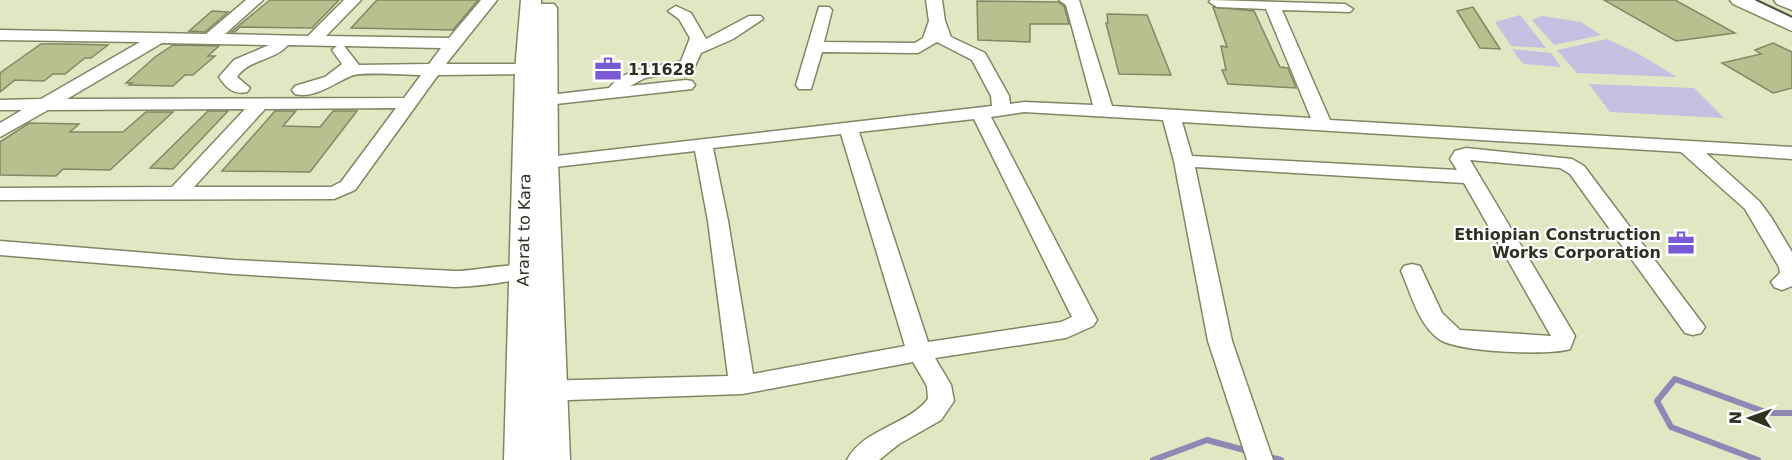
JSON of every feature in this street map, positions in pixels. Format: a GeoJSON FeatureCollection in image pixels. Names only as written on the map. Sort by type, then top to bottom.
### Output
{"type":"FeatureCollection","features":[{"type":"Feature","properties":{"kind":"main road","name":"Ararat to Kara"},"geometry":{"type":"LineString","coordinates":[[531,0],[536,69],[547,100],[546,162],[553,460]]}},
{"type":"Feature","properties":{"kind":"main road","name":"Ararat to Kara"},"geometry":{"type":"LineString","coordinates":[[521,460],[524,271],[536,69],[548,0]]}},
{"type":"Feature","properties":{"kind":"main road"},"geometry":{"type":"LineString","coordinates":[[1740,0],[1792,25]]}},
{"type":"Feature","properties":{"kind":"main road"},"geometry":{"type":"LineString","coordinates":[[1784,0],[1792,4]]}},
{"type":"Feature","properties":{"kind":"street"},"geometry":{"type":"LineString","coordinates":[[210,39],[255,0]]}},
{"type":"Feature","properties":{"kind":"street"},"geometry":{"type":"LineString","coordinates":[[313,39],[353,0]]}},
{"type":"Feature","properties":{"kind":"street"},"geometry":{"type":"LineString","coordinates":[[0,194],[334,193],[348,186],[407,103],[489,0]]}},
{"type":"Feature","properties":{"kind":"street"},"geometry":{"type":"LineString","coordinates":[[934,0],[937,21],[944,40],[979,57],[1000,96],[1002,110]]}},
{"type":"Feature","properties":{"kind":"street"},"geometry":{"type":"LineString","coordinates":[[1067,0],[1073,2],[1104,111]]}},
{"type":"Feature","properties":{"kind":"street"},"geometry":{"type":"LineString","coordinates":[[1217,2],[1345,9]]}},
{"type":"Feature","properties":{"kind":"street"},"geometry":{"type":"LineString","coordinates":[[1272,6],[1323,125]]}},
{"type":"Feature","properties":{"kind":"street"},"geometry":{"type":"LineString","coordinates":[[806,85],[824,10]]}},
{"type":"Feature","properties":{"kind":"street"},"geometry":{"type":"LineString","coordinates":[[615,92],[621,84],[634,75],[688,64],[698,38],[685,16],[676,11]]}},
{"type":"Feature","properties":{"kind":"street"},"geometry":{"type":"LineString","coordinates":[[695,49],[727,36],[755,19]]}},
{"type":"Feature","properties":{"kind":"street"},"geometry":{"type":"LineString","coordinates":[[815,47],[918,48],[930,41],[937,21]]}},
{"type":"Feature","properties":{"kind":"street"},"geometry":{"type":"LineString","coordinates":[[0,35],[210,39],[281,45],[453,43]]}},
{"type":"Feature","properties":{"kind":"street"},"geometry":{"type":"LineString","coordinates":[[0,131],[159,38]]}},
{"type":"Feature","properties":{"kind":"street"},"geometry":{"type":"LineString","coordinates":[[343,45],[313,39],[281,45],[243,62],[232,70],[228,77],[232,84],[241,88],[300,97],[407,103]]}},
{"type":"Feature","properties":{"kind":"street"},"geometry":{"type":"LineString","coordinates":[[0,105],[261,103],[300,97],[348,70],[351,64],[343,45]]}},
{"type":"Feature","properties":{"kind":"street"},"geometry":{"type":"LineString","coordinates":[[348,70],[536,69]]}},
{"type":"Feature","properties":{"kind":"street"},"geometry":{"type":"LineString","coordinates":[[547,100],[686,84]]}},
{"type":"Feature","properties":{"kind":"street"},"geometry":{"type":"LineString","coordinates":[[224,103],[241,88]]}},
{"type":"Feature","properties":{"kind":"street"},"geometry":{"type":"LineString","coordinates":[[177,194],[261,103]]}},
{"type":"Feature","properties":{"kind":"street"},"geometry":{"type":"LineString","coordinates":[[546,162],[1024,107],[1792,153]]}},
{"type":"Feature","properties":{"kind":"street"},"geometry":{"type":"LineString","coordinates":[[523,390],[742,385],[919,352],[1066,330],[1085,320],[980,113]]}},
{"type":"Feature","properties":{"kind":"street"},"geometry":{"type":"LineString","coordinates":[[1171,115],[1184,161],[1220,341],[1258,455]]}},
{"type":"Feature","properties":{"kind":"street"},"geometry":{"type":"LineString","coordinates":[[848,128],[919,352],[939,385],[941,400],[932,413],[890,437],[860,460]]}},
{"type":"Feature","properties":{"kind":"street"},"geometry":{"type":"LineString","coordinates":[[703,144],[718,221],[742,385]]}},
{"type":"Feature","properties":{"kind":"street"},"geometry":{"type":"LineString","coordinates":[[1687,147],[1752,205],[1761,217],[1790,267],[1791,276],[1782,282]]}},
{"type":"Feature","properties":{"kind":"street"},"geometry":{"type":"LineString","coordinates":[[1412,271],[1444,334],[1455,338],[1550,345],[1562,343],[1563,336],[1460,159],[1462,155],[1565,163],[1572,165],[1693,327]]}},
{"type":"Feature","properties":{"kind":"street"},"geometry":{"type":"LineString","coordinates":[[1184,161],[1470,177]]}},
{"type":"Feature","properties":{"kind":"street"},"geometry":{"type":"LineString","coordinates":[[0,248],[234,267],[455,279],[524,271]]}},
{"type":"Feature","properties":{"kind":"shaded area"},"geometry":{"type":"Polygon","coordinates":[[[1520,15],[1546,48],[1511,46],[1495,22],[1520,15]]]}},
{"type":"Feature","properties":{"kind":"shaded area"},"geometry":{"type":"Polygon","coordinates":[[[1542,16],[1581,22],[1601,35],[1554,45],[1532,20],[1542,16]]]}},
{"type":"Feature","properties":{"kind":"shaded area"},"geometry":{"type":"Polygon","coordinates":[[[1607,39],[1637,53],[1677,77],[1577,73],[1557,50],[1607,39]]]}},
{"type":"Feature","properties":{"kind":"shaded area"},"geometry":{"type":"Polygon","coordinates":[[[1512,49],[1551,53],[1561,67],[1523,64],[1512,49]]]}},
{"type":"Feature","properties":{"kind":"shaded area"},"geometry":{"type":"Polygon","coordinates":[[[1589,84],[1694,88],[1724,118],[1610,112],[1589,84]]]}},
{"type":"Feature","properties":{"kind":"building"},"geometry":{"type":"Polygon","coordinates":[[[270,0],[339,0],[312,28],[240,27],[235,32],[231,32],[270,0]]]}},
{"type":"Feature","properties":{"kind":"building"},"geometry":{"type":"Polygon","coordinates":[[[377,0],[478,0],[453,30],[351,28],[377,0]]]}},
{"type":"Feature","properties":{"kind":"building"},"geometry":{"type":"Polygon","coordinates":[[[1604,0],[1675,0],[1735,33],[1676,41],[1604,0]]]}},
{"type":"Feature","properties":{"kind":"building"},"geometry":{"type":"Polygon","coordinates":[[[977,1],[1058,2],[1064,6],[1069,24],[1030,24],[1030,42],[978,40],[977,1]]]}},
{"type":"Feature","properties":{"kind":"building"},"geometry":{"type":"Polygon","coordinates":[[[1213,7],[1254,11],[1280,67],[1288,68],[1296,88],[1228,84],[1222,70],[1226,70],[1221,46],[1227,47],[1213,7]]]}},
{"type":"Feature","properties":{"kind":"building"},"geometry":{"type":"Polygon","coordinates":[[[1473,7],[1500,49],[1480,48],[1457,11],[1473,7]]]}},
{"type":"Feature","properties":{"kind":"building"},"geometry":{"type":"Polygon","coordinates":[[[212,11],[228,12],[205,32],[189,31],[212,11]]]}},
{"type":"Feature","properties":{"kind":"building"},"geometry":{"type":"Polygon","coordinates":[[[1107,14],[1147,15],[1171,75],[1119,74],[1106,23],[1108,23],[1107,14]]]}},
{"type":"Feature","properties":{"kind":"building"},"geometry":{"type":"Polygon","coordinates":[[[1773,43],[1792,52],[1792,88],[1773,93],[1722,63],[1761,54],[1755,50],[1773,43]]]}},
{"type":"Feature","properties":{"kind":"building"},"geometry":{"type":"Polygon","coordinates":[[[41,44],[108,45],[91,58],[85,58],[65,74],[53,74],[44,81],[15,80],[0,92],[0,73],[41,44]]]}},
{"type":"Feature","properties":{"kind":"building"},"geometry":{"type":"Polygon","coordinates":[[[173,45],[219,46],[208,56],[215,56],[193,75],[185,75],[173,86],[129,85],[132,83],[126,83],[155,57],[173,45]]]}},
{"type":"Feature","properties":{"kind":"building"},"geometry":{"type":"Polygon","coordinates":[[[208,111],[228,111],[173,169],[150,168],[208,111]]]}},
{"type":"Feature","properties":{"kind":"building"},"geometry":{"type":"Polygon","coordinates":[[[275,111],[296,111],[283,126],[320,127],[333,111],[357,111],[310,172],[222,171],[275,111]]]}},
{"type":"Feature","properties":{"kind":"building"},"geometry":{"type":"Polygon","coordinates":[[[146,112],[173,112],[110,170],[63,169],[56,176],[0,175],[0,142],[29,123],[79,124],[70,132],[123,132],[146,112]]]}},
{"type":"Feature","properties":{"kind":"waterway"},"geometry":{"type":"LineString","coordinates":[[1758,460],[1671,427],[1657,401],[1675,379],[1768,413],[1792,413]]}},
{"type":"Feature","properties":{"kind":"waterway"},"geometry":{"type":"LineString","coordinates":[[1153,460],[1207,440],[1248,451]]}},
{"type":"Feature","properties":{"kind":"waterway"},"geometry":{"type":"LineString","coordinates":[[1266,456],[1281,460]]}},
{"type":"Feature","properties":{"kind":"tram line"},"geometry":{"type":"LineString","coordinates":[[1756,0],[1792,17]]}},
{"type":"Feature","properties":{"kind":"place","name":"111628"},"geometry":{"type":"Point","coordinates":[608,69]}},
{"type":"Feature","properties":{"kind":"place","name":"Ethiopian Construction Works Corporation"},"geometry":{"type":"Point","coordinates":[1681,243]}}]}
